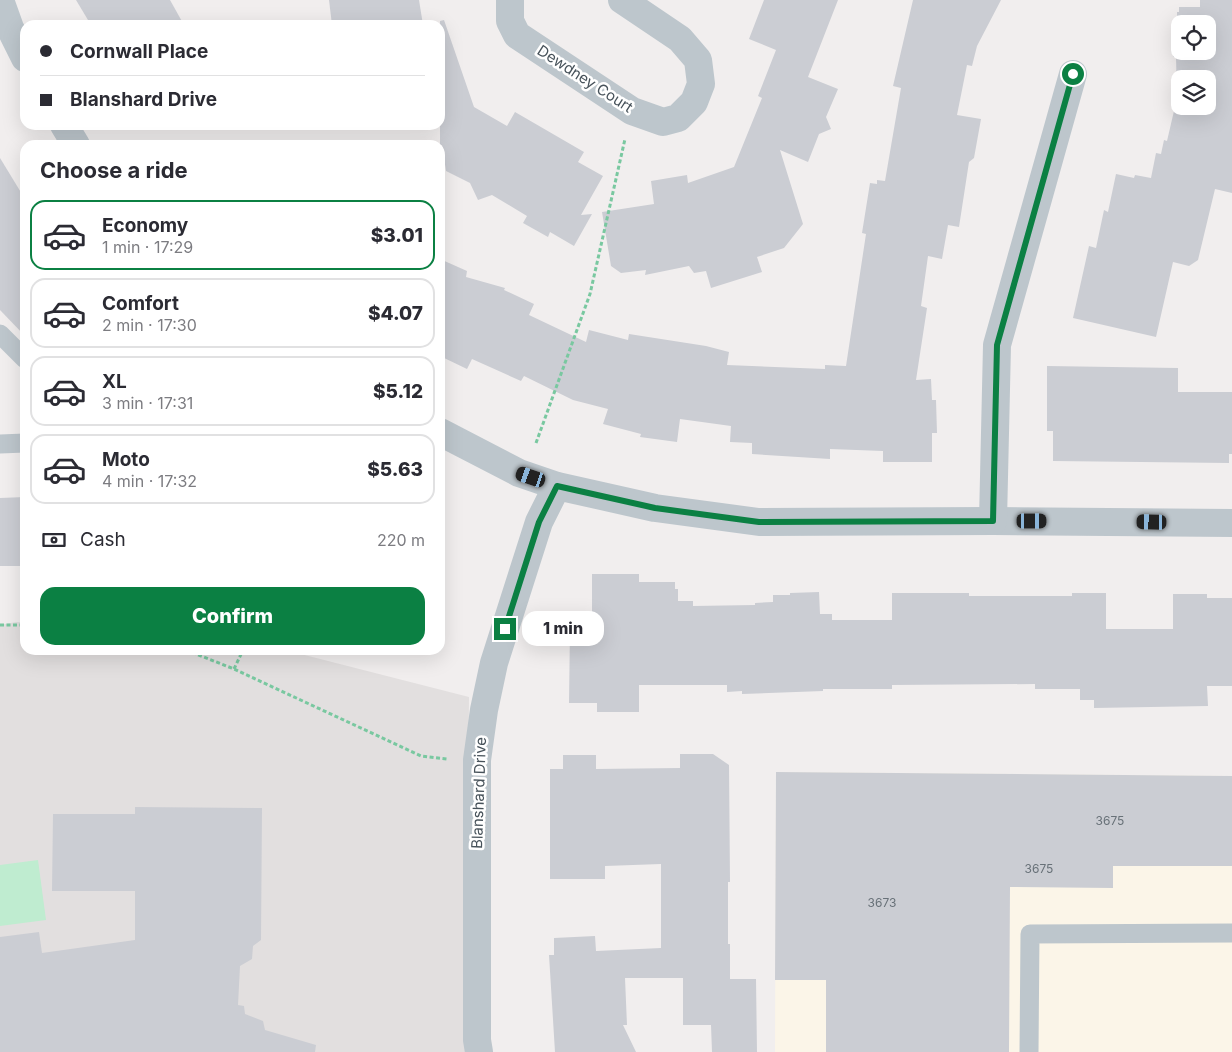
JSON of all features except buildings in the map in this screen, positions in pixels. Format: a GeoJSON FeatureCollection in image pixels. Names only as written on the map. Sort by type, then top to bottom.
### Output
{"type":"FeatureCollection","features":[{"type":"Feature","properties":{"kind":"street"},"geometry":{"type":"LineString","coordinates":[[0,0],[10,28],[20,48]]}},
{"type":"Feature","properties":{"kind":"street","name":"Dewdney Court"},"geometry":{"type":"LineString","coordinates":[[510,0],[510,21],[517,35],[632,111],[663,122],[678,118],[694,102],[701,84],[698,60],[680,39],[622,0]]}},
{"type":"Feature","properties":{"kind":"street"},"geometry":{"type":"LineString","coordinates":[[993,521],[997,345],[1073,74]]}},
{"type":"Feature","properties":{"kind":"street"},"geometry":{"type":"LineString","coordinates":[[445,435],[519,473],[557,486],[655,508],[759,522],[1232,523]]}},
{"type":"Feature","properties":{"kind":"street","name":"Blanshard Drive"},"geometry":{"type":"LineString","coordinates":[[479,1052],[477,1011],[478,760],[484,710],[494,663],[539,522],[557,486]]}},
{"type":"Feature","properties":{"kind":"lane"},"geometry":{"type":"LineString","coordinates":[[0,334],[20,354]]}},
{"type":"Feature","properties":{"kind":"lane"},"geometry":{"type":"LineString","coordinates":[[0,444],[20,443]]}},
{"type":"Feature","properties":{"kind":"lane"},"geometry":{"type":"LineString","coordinates":[[1029,1052],[1030,934],[1232,933]]}},
{"type":"Feature","properties":{"kind":"path"},"geometry":{"type":"LineString","coordinates":[[536,443],[590,294],[632,111]]}},
{"type":"Feature","properties":{"kind":"path"},"geometry":{"type":"LineString","coordinates":[[0,625],[20,625]]}},
{"type":"Feature","properties":{"kind":"path"},"geometry":{"type":"LineString","coordinates":[[199,655],[234,669],[421,756],[446,759]]}},
{"type":"Feature","properties":{"kind":"path"},"geometry":{"type":"LineString","coordinates":[[234,669],[241,655]]}},
{"type":"Feature","properties":{"kind":"shaded area"},"geometry":{"type":"Polygon","coordinates":[[[20,622],[20,655],[305,655],[469,697],[466,1052],[0,1052],[0,625],[20,622]]]}},
{"type":"Feature","properties":{"kind":"shaded area"},"geometry":{"type":"Polygon","coordinates":[[[776,772],[1232,776],[1232,1052],[775,1052],[776,772]]]}},
{"type":"Feature","properties":{"kind":"green space"},"geometry":{"type":"Polygon","coordinates":[[[38,860],[46,920],[0,926],[0,865],[38,860]]]}},
{"type":"Feature","properties":{"kind":"route"},"geometry":{"type":"LineString","coordinates":[[505,629],[539,522],[557,486],[655,508],[759,522],[993,521],[997,345],[1073,74]]}}]}
